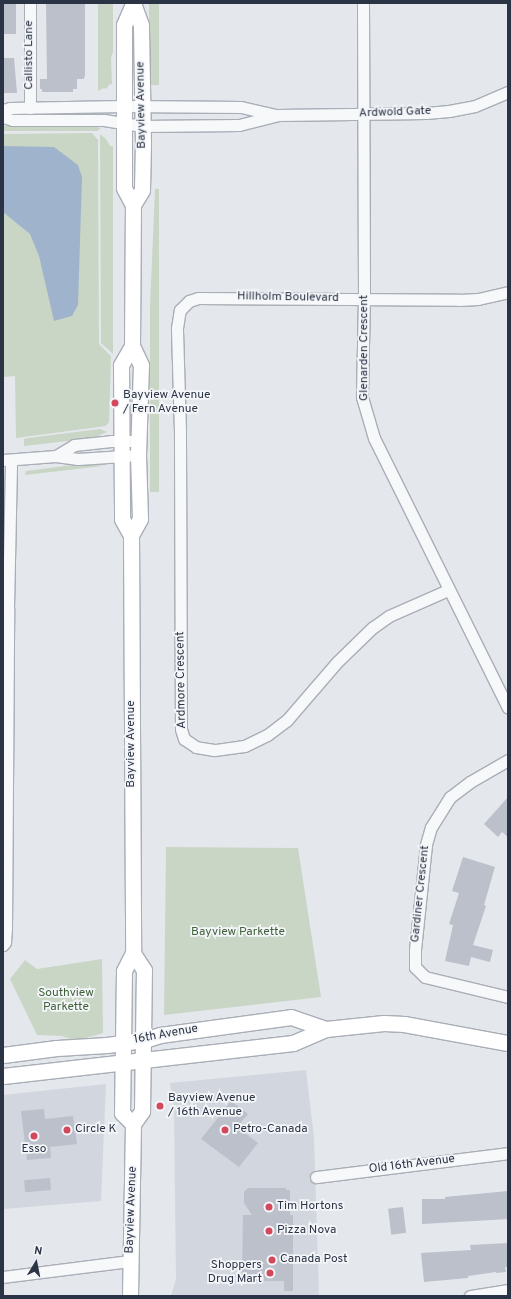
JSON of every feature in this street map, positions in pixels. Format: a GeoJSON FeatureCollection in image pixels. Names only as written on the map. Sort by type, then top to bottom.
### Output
{"type":"FeatureCollection","features":[{"type":"Feature","properties":{"kind":"main road","name":"Bayview Avenue"},"geometry":{"type":"LineString","coordinates":[[131,535],[140,519],[139,448],[141,365],[132,346],[133,205],[124,188],[124,25],[133,4]]}},
{"type":"Feature","properties":{"kind":"main road","name":"Bayview Avenue"},"geometry":{"type":"LineString","coordinates":[[133,4],[141,25],[142,106],[142,190],[133,205]]}},
{"type":"Feature","properties":{"kind":"main road","name":"Bayview Avenue"},"geometry":{"type":"LineString","coordinates":[[132,346],[121,365],[122,519],[131,535],[133,953],[124,971],[122,1112],[133,1124]]}},
{"type":"Feature","properties":{"kind":"main road","name":"Bayview Avenue"},"geometry":{"type":"LineString","coordinates":[[130,1296],[133,1124],[142,1111],[144,1040],[144,970],[133,953]]}},
{"type":"Feature","properties":{"kind":"main road","name":"16th Avenue"},"geometry":{"type":"LineString","coordinates":[[3,1056],[56,1048],[122,1043],[144,1040],[160,1035],[291,1017],[326,1029]]}},
{"type":"Feature","properties":{"kind":"main road","name":"16th Avenue"},"geometry":{"type":"LineString","coordinates":[[3,1076],[122,1064],[293,1043],[326,1029],[384,1023],[404,1024],[508,1042]]}},
{"type":"Feature","properties":{"kind":"street","name":"Callisto Lane"},"geometry":{"type":"LineString","coordinates":[[30,3],[30,108]]}},
{"type":"Feature","properties":{"kind":"street","name":"Glenarden Crescent"},"geometry":{"type":"LineString","coordinates":[[363,3],[364,298],[362,397],[374,438],[448,590],[508,708]]}},
{"type":"Feature","properties":{"kind":"street","name":"Ardwold Gate"},"geometry":{"type":"LineString","coordinates":[[3,110],[124,106],[241,107],[278,115],[449,111],[475,106],[508,92]]}},
{"type":"Feature","properties":{"kind":"street","name":"Ardwold Gate"},"geometry":{"type":"LineString","coordinates":[[3,117],[14,120],[104,120],[124,125],[142,126],[239,125],[278,115]]}},
{"type":"Feature","properties":{"kind":"street","name":"Hillholm Boulevard"},"geometry":{"type":"LineString","coordinates":[[189,301],[198,298],[364,298],[460,300],[508,292]]}},
{"type":"Feature","properties":{"kind":"street","name":"Ardmore Crescent"},"geometry":{"type":"LineString","coordinates":[[189,301],[180,310],[177,328],[180,439],[181,729],[184,739],[196,747],[214,750],[244,746],[267,735],[287,720],[337,662],[373,627],[389,616],[448,590]]}},
{"type":"Feature","properties":{"kind":"street"},"geometry":{"type":"LineString","coordinates":[[3,945],[5,942],[6,929],[5,608],[7,460],[56,456],[74,445],[139,448]]}},
{"type":"Feature","properties":{"kind":"street","name":"Gardiner Crescent"},"geometry":{"type":"LineString","coordinates":[[508,760],[470,782],[450,797],[431,827],[426,845],[415,950],[415,967],[425,977],[508,997]]}},
{"type":"Feature","properties":{"kind":"street","name":"Old 16th Avenue"},"geometry":{"type":"LineString","coordinates":[[316,1177],[508,1153]]}},
{"type":"Feature","properties":{"kind":"street"},"geometry":{"type":"LineString","coordinates":[[3,1277],[130,1261]]}},
{"type":"Feature","properties":{"kind":"street"},"geometry":{"type":"LineString","coordinates":[[470,1296],[508,1290]]}},
{"type":"Feature","properties":{"kind":"shaded area"},"geometry":{"type":"Polygon","coordinates":[[[306,1070],[314,1138],[319,1296],[171,1296],[176,1279],[174,1108],[170,1083],[306,1070]]]}},
{"type":"Feature","properties":{"kind":"shaded area"},"geometry":{"type":"Polygon","coordinates":[[[106,1084],[101,1201],[3,1209],[3,1095],[106,1084]]]}},
{"type":"Feature","properties":{"kind":"green space"},"geometry":{"type":"Polygon","coordinates":[[[98,3],[113,3],[113,52],[111,58],[112,84],[110,84],[106,89],[104,88],[98,91],[98,3]]]}},
{"type":"Feature","properties":{"kind":"green space"},"geometry":{"type":"Polygon","coordinates":[[[149,3],[159,3],[159,85],[151,85],[149,79],[149,3]]]}},
{"type":"Feature","properties":{"kind":"green space"},"geometry":{"type":"Polygon","coordinates":[[[3,126],[92,126],[101,128],[97,131],[3,131],[3,126]]]}},
{"type":"Feature","properties":{"kind":"green space"},"geometry":{"type":"Polygon","coordinates":[[[92,133],[98,140],[99,344],[111,356],[109,422],[106,426],[16,438],[15,376],[3,377],[3,134],[92,133]]]}},
{"type":"Feature","properties":{"kind":"green space"},"geometry":{"type":"Polygon","coordinates":[[[100,134],[106,139],[110,146],[113,146],[113,354],[101,343],[100,134]]]}},
{"type":"Feature","properties":{"kind":"green space"},"geometry":{"type":"Polygon","coordinates":[[[155,189],[159,189],[159,492],[150,492],[150,306],[155,189]]]}},
{"type":"Feature","properties":{"kind":"green space"},"geometry":{"type":"Polygon","coordinates":[[[100,429],[107,432],[93,438],[24,446],[24,439],[28,438],[100,429]]]}},
{"type":"Feature","properties":{"kind":"green space"},"geometry":{"type":"Polygon","coordinates":[[[88,463],[103,466],[25,475],[26,471],[88,463]]]}},
{"type":"Feature","properties":{"kind":"green space","name":"Bayview Parkette"},"geometry":{"type":"Polygon","coordinates":[[[166,847],[298,848],[321,997],[164,1015],[166,847]]]}},
{"type":"Feature","properties":{"kind":"green space","name":"Southview Parkette"},"geometry":{"type":"Polygon","coordinates":[[[102,959],[103,1033],[76,1041],[62,1036],[37,1035],[10,979],[25,960],[37,969],[102,959]]]}},
{"type":"Feature","properties":{"kind":"water"},"geometry":{"type":"Polygon","coordinates":[[[3,146],[54,147],[78,165],[82,177],[78,305],[72,316],[54,321],[39,256],[30,234],[3,212],[3,146]]]}},
{"type":"Feature","properties":{"kind":"building"},"geometry":{"type":"Polygon","coordinates":[[[3,3],[16,3],[16,34],[3,34],[3,3]]]}},
{"type":"Feature","properties":{"kind":"building"},"geometry":{"type":"Polygon","coordinates":[[[46,3],[85,3],[85,75],[84,79],[77,79],[77,89],[73,89],[73,92],[42,92],[42,89],[40,89],[40,79],[47,79],[46,3]]]}},
{"type":"Feature","properties":{"kind":"building"},"geometry":{"type":"Polygon","coordinates":[[[3,58],[14,58],[17,93],[3,93],[3,58]]]}},
{"type":"Feature","properties":{"kind":"building"},"geometry":{"type":"Polygon","coordinates":[[[508,797],[508,837],[502,832],[498,837],[484,824],[508,797]]]}},
{"type":"Feature","properties":{"kind":"building"},"geometry":{"type":"Polygon","coordinates":[[[463,857],[495,867],[484,905],[486,906],[473,945],[493,950],[490,962],[471,957],[469,966],[445,961],[453,925],[449,924],[459,893],[452,891],[463,857]]]}},
{"type":"Feature","properties":{"kind":"building"},"geometry":{"type":"Polygon","coordinates":[[[231,1101],[248,1114],[237,1127],[258,1143],[239,1167],[201,1139],[231,1101]]]}},
{"type":"Feature","properties":{"kind":"building"},"geometry":{"type":"Polygon","coordinates":[[[44,1109],[45,1119],[73,1116],[77,1144],[50,1147],[51,1158],[27,1160],[21,1111],[44,1109]]]}},
{"type":"Feature","properties":{"kind":"building"},"geometry":{"type":"Polygon","coordinates":[[[50,1178],[51,1190],[25,1192],[24,1180],[50,1178]]]}},
{"type":"Feature","properties":{"kind":"building"},"geometry":{"type":"Polygon","coordinates":[[[248,1188],[286,1188],[286,1190],[290,1190],[290,1215],[293,1215],[293,1291],[284,1291],[284,1281],[242,1281],[243,1215],[252,1215],[244,1203],[244,1192],[248,1188]]]}},
{"type":"Feature","properties":{"kind":"building"},"geometry":{"type":"Polygon","coordinates":[[[508,1191],[508,1219],[422,1224],[422,1199],[445,1199],[445,1197],[508,1191]]]}},
{"type":"Feature","properties":{"kind":"building"},"geometry":{"type":"Polygon","coordinates":[[[403,1207],[406,1233],[391,1235],[388,1209],[403,1207]]]}},
{"type":"Feature","properties":{"kind":"building"},"geometry":{"type":"Polygon","coordinates":[[[508,1243],[508,1267],[505,1267],[506,1272],[468,1276],[468,1278],[424,1282],[421,1253],[471,1250],[470,1245],[508,1243]]]}},
{"type":"Feature","properties":{"kind":"place","name":"Bayview Avenue / Fern Avenue"},"geometry":{"type":"Point","coordinates":[115,403]}},
{"type":"Feature","properties":{"kind":"place","name":"Bayview Avenue / 16th Avenue"},"geometry":{"type":"Point","coordinates":[160,1106]}},
{"type":"Feature","properties":{"kind":"place","name":"Circle K"},"geometry":{"type":"Point","coordinates":[67,1130]}},
{"type":"Feature","properties":{"kind":"place","name":"Petro-Canada"},"geometry":{"type":"Point","coordinates":[225,1130]}},
{"type":"Feature","properties":{"kind":"place","name":"Esso"},"geometry":{"type":"Point","coordinates":[34,1136]}},
{"type":"Feature","properties":{"kind":"place","name":"Tim Hortons"},"geometry":{"type":"Point","coordinates":[269,1207]}},
{"type":"Feature","properties":{"kind":"place","name":"Pizza Nova"},"geometry":{"type":"Point","coordinates":[269,1231]}},
{"type":"Feature","properties":{"kind":"place","name":"Canada Post"},"geometry":{"type":"Point","coordinates":[272,1260]}},
{"type":"Feature","properties":{"kind":"place","name":"Shoppers Drug Mart"},"geometry":{"type":"Point","coordinates":[270,1273]}}]}
